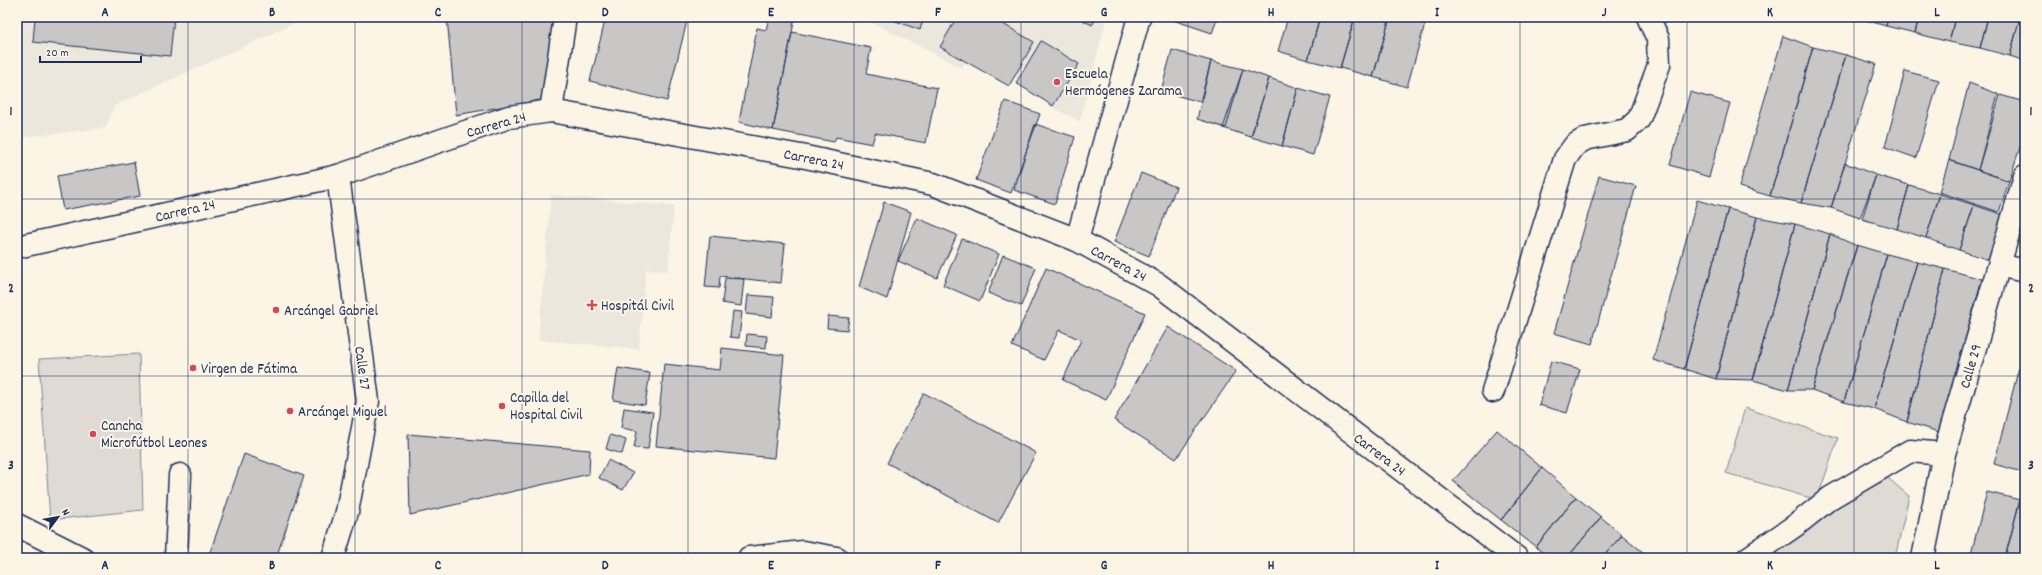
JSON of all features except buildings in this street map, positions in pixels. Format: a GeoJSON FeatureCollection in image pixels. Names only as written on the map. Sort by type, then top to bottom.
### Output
{"type":"FeatureCollection","features":[{"type":"Feature","properties":{"kind":"street"},"geometry":{"type":"LineString","coordinates":[[550,111],[565,17]]}},
{"type":"Feature","properties":{"kind":"street"},"geometry":{"type":"LineString","coordinates":[[1076,240],[1139,17]]}},
{"type":"Feature","properties":{"kind":"street"},"geometry":{"type":"LineString","coordinates":[[1493,391],[1565,159],[1575,145],[1585,139],[1627,130],[1639,119],[1659,65],[1658,39],[1648,17]]}},
{"type":"Feature","properties":{"kind":"street","name":"Carrera 24"},"geometry":{"type":"LineString","coordinates":[[17,247],[338,176],[509,117],[550,111],[801,156],[933,184],[1076,240],[1159,285],[1517,558]]}},
{"type":"Feature","properties":{"kind":"street","name":"Calle 27"},"geometry":{"type":"LineString","coordinates":[[333,558],[347,512],[368,401],[338,176]]}},
{"type":"Feature","properties":{"kind":"street","name":"Calle 29"},"geometry":{"type":"LineString","coordinates":[[1922,558],[1944,454],[2025,176]]}},
{"type":"Feature","properties":{"kind":"street"},"geometry":{"type":"LineString","coordinates":[[1999,264],[2025,270]]}},
{"type":"Feature","properties":{"kind":"street"},"geometry":{"type":"LineString","coordinates":[[1748,558],[1796,525],[1830,498],[1910,451],[1944,454]]}},
{"type":"Feature","properties":{"kind":"street"},"geometry":{"type":"LineString","coordinates":[[176,558],[180,475]]}},
{"type":"Feature","properties":{"kind":"street"},"geometry":{"type":"LineString","coordinates":[[17,525],[82,558]]}},
{"type":"Feature","properties":{"kind":"street"},"geometry":{"type":"LineString","coordinates":[[749,558],[803,552],[837,558]]}},
{"type":"Feature","properties":{"kind":"shaded area"},"geometry":{"type":"Polygon","coordinates":[[[17,17],[308,17],[114,106],[106,128],[17,138],[17,17]]]}},
{"type":"Feature","properties":{"kind":"shaded area","name":"Escuela Hermógenes Zarama"},"geometry":{"type":"Polygon","coordinates":[[[865,17],[1107,17],[1080,121],[1053,108],[1053,97],[970,55],[962,68],[865,19],[865,17]]]}},
{"type":"Feature","properties":{"kind":"shaded area","name":"Hospitál Civil"},"geometry":{"type":"Polygon","coordinates":[[[551,195],[674,206],[668,271],[646,269],[639,349],[538,340],[551,195]]]}},
{"type":"Feature","properties":{"kind":"shaded area","name":"Cancha Microfútbol Leones"},"geometry":{"type":"Polygon","coordinates":[[[139,354],[143,510],[50,520],[39,359],[139,354]]]}},
{"type":"Feature","properties":{"kind":"shaded area"},"geometry":{"type":"Polygon","coordinates":[[[1745,408],[1838,438],[1817,500],[1726,473],[1745,408]]]}},
{"type":"Feature","properties":{"kind":"shaded area"},"geometry":{"type":"Polygon","coordinates":[[[1888,478],[1909,496],[1895,558],[1767,558],[1841,505],[1888,478]]]}},
{"type":"Feature","properties":{"kind":"place","name":"Escuela Hermógenes Zarama"},"geometry":{"type":"Point","coordinates":[1057,82]}},
{"type":"Feature","properties":{"kind":"place","name":"Hospitál Civil"},"geometry":{"type":"Point","coordinates":[592,305]}},
{"type":"Feature","properties":{"kind":"place","name":"Arcángel Gabriel"},"geometry":{"type":"Point","coordinates":[276,310]}},
{"type":"Feature","properties":{"kind":"place","name":"Virgen de Fátima"},"geometry":{"type":"Point","coordinates":[193,368]}},
{"type":"Feature","properties":{"kind":"place","name":"Capilla del Hospital Civil"},"geometry":{"type":"Point","coordinates":[502,406]}},
{"type":"Feature","properties":{"kind":"place","name":"Arcángel Miguel"},"geometry":{"type":"Point","coordinates":[290,411]}},
{"type":"Feature","properties":{"kind":"place","name":"Cancha Microfútbol Leones"},"geometry":{"type":"Point","coordinates":[93,434]}}]}
